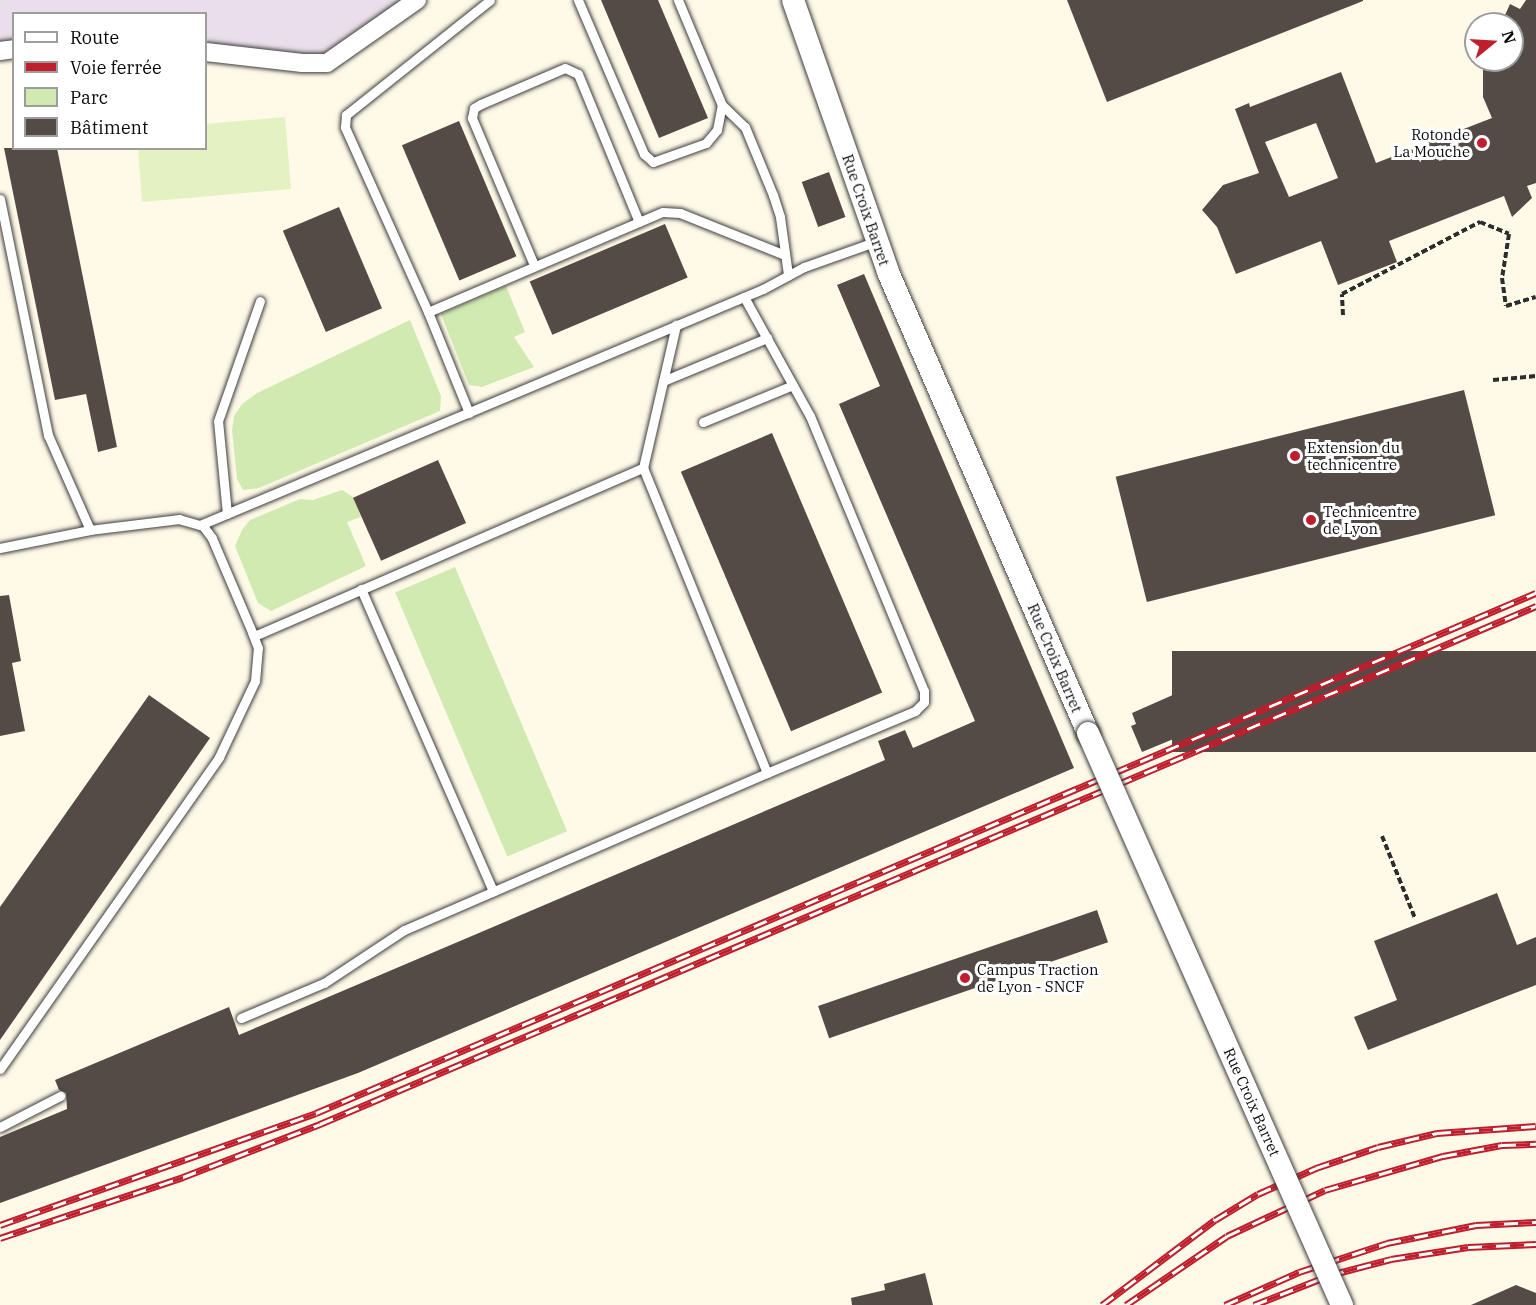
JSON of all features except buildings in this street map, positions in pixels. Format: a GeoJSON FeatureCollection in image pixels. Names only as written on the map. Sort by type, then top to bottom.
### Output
{"type":"FeatureCollection","features":[{"type":"Feature","properties":{"kind":"street"},"geometry":{"type":"LineString","coordinates":[[207,52],[302,63],[327,63],[417,0]]}},
{"type":"Feature","properties":{"kind":"street","name":"Rue Croix Barret"},"geometry":{"type":"LineString","coordinates":[[793,0],[877,241],[1088,733],[1342,1305]]}},
{"type":"Feature","properties":{"kind":"lane"},"geometry":{"type":"LineString","coordinates":[[468,413],[428,312],[345,127],[345,115],[490,0]]}},
{"type":"Feature","properties":{"kind":"lane"},"geometry":{"type":"LineString","coordinates":[[578,0],[644,154],[652,162],[706,143],[717,130],[722,105]]}},
{"type":"Feature","properties":{"kind":"lane"},"geometry":{"type":"LineString","coordinates":[[678,0],[722,105],[745,127],[780,217],[788,275]]}},
{"type":"Feature","properties":{"kind":"lane"},"geometry":{"type":"LineString","coordinates":[[534,265],[472,118],[474,108],[481,104],[565,68],[578,74],[639,222]]}},
{"type":"Feature","properties":{"kind":"lane"},"geometry":{"type":"LineString","coordinates":[[0,199],[48,435],[90,530]]}},
{"type":"Feature","properties":{"kind":"lane"},"geometry":{"type":"LineString","coordinates":[[428,312],[663,212],[680,213],[785,255]]}},
{"type":"Feature","properties":{"kind":"lane"},"geometry":{"type":"LineString","coordinates":[[200,525],[744,297],[788,275],[877,241]]}},
{"type":"Feature","properties":{"kind":"lane"},"geometry":{"type":"LineString","coordinates":[[241,1018],[324,983],[389,937],[915,711],[924,702],[924,691],[819,438],[793,385],[744,297]]}},
{"type":"Feature","properties":{"kind":"lane"},"geometry":{"type":"LineString","coordinates":[[226,514],[218,421],[261,301]]}},
{"type":"Feature","properties":{"kind":"lane"},"geometry":{"type":"LineString","coordinates":[[676,325],[643,468],[767,773]]}},
{"type":"Feature","properties":{"kind":"lane"},"geometry":{"type":"LineString","coordinates":[[663,381],[767,338]]}},
{"type":"Feature","properties":{"kind":"lane"},"geometry":{"type":"LineString","coordinates":[[703,422],[793,385]]}},
{"type":"Feature","properties":{"kind":"lane"},"geometry":{"type":"LineString","coordinates":[[254,636],[643,468]]}},
{"type":"Feature","properties":{"kind":"lane"},"geometry":{"type":"LineString","coordinates":[[0,548],[90,530],[179,519],[200,525],[212,538],[258,648],[255,681],[232,735],[0,1069]]}},
{"type":"Feature","properties":{"kind":"lane"},"geometry":{"type":"LineString","coordinates":[[361,589],[493,891]]}},
{"type":"Feature","properties":{"kind":"lane"},"geometry":{"type":"LineString","coordinates":[[0,1127],[60,1096]]}},
{"type":"Feature","properties":{"kind":"path"},"geometry":{"type":"LineString","coordinates":[[1343,315],[1342,294],[1480,222],[1509,234],[1502,278],[1506,306],[1536,297]]}},
{"type":"Feature","properties":{"kind":"path"},"geometry":{"type":"LineString","coordinates":[[1493,380],[1536,376]]}},
{"type":"Feature","properties":{"kind":"path"},"geometry":{"type":"LineString","coordinates":[[1382,836],[1415,918]]}},
{"type":"Feature","properties":{"kind":"shaded area"},"geometry":{"type":"Polygon","coordinates":[[[0,0],[417,0],[327,63],[207,52],[207,12],[12,12],[12,49],[0,51],[0,0]]]}},
{"type":"Feature","properties":{"kind":"green space"},"geometry":{"type":"Polygon","coordinates":[[[285,117],[291,189],[142,202],[138,150],[207,150],[207,124],[285,117]]]}},
{"type":"Feature","properties":{"kind":"green space"},"geometry":{"type":"Polygon","coordinates":[[[506,286],[525,332],[514,337],[534,367],[482,387],[469,385],[441,314],[506,286]]]}},
{"type":"Feature","properties":{"kind":"green space"},"geometry":{"type":"Polygon","coordinates":[[[410,320],[441,396],[440,411],[259,488],[243,490],[237,479],[232,430],[234,416],[242,404],[257,393],[410,320]]]}},
{"type":"Feature","properties":{"kind":"green space"},"geometry":{"type":"Polygon","coordinates":[[[342,490],[353,497],[361,517],[347,522],[366,566],[271,611],[258,603],[235,546],[242,530],[250,520],[300,499],[313,500],[342,490]]]}},
{"type":"Feature","properties":{"kind":"green space"},"geometry":{"type":"Polygon","coordinates":[[[455,567],[567,831],[507,857],[395,592],[455,567]]]}},
{"type":"Feature","properties":{"kind":"railway"},"geometry":{"type":"LineString","coordinates":[[0,1225],[316,1113],[1536,593]]}},
{"type":"Feature","properties":{"kind":"railway"},"geometry":{"type":"LineString","coordinates":[[0,1238],[183,1177],[320,1124],[1536,606]]}},
{"type":"Feature","properties":{"kind":"railway"},"geometry":{"type":"LineString","coordinates":[[1102,1305],[1215,1220],[1258,1194],[1316,1168],[1378,1147],[1437,1133],[1536,1126]]}},
{"type":"Feature","properties":{"kind":"railway"},"geometry":{"type":"LineString","coordinates":[[1126,1305],[1227,1236],[1325,1190],[1443,1156],[1502,1145],[1536,1144]]}},
{"type":"Feature","properties":{"kind":"railway"},"geometry":{"type":"LineString","coordinates":[[1225,1305],[1299,1272],[1387,1243],[1476,1225],[1536,1222]]}},
{"type":"Feature","properties":{"kind":"railway"},"geometry":{"type":"LineString","coordinates":[[1254,1305],[1330,1275],[1391,1259],[1468,1247],[1536,1244]]}},
{"type":"Feature","properties":{"kind":"place","name":"Rotonde La Mouche"},"geometry":{"type":"Point","coordinates":[1482,143]}},
{"type":"Feature","properties":{"kind":"place","name":"Extension du technicentre"},"geometry":{"type":"Point","coordinates":[1295,456]}},
{"type":"Feature","properties":{"kind":"place","name":"Technicentre de Lyon"},"geometry":{"type":"Point","coordinates":[1311,520]}},
{"type":"Feature","properties":{"kind":"place","name":"Campus Traction de Lyon - SNCF"},"geometry":{"type":"Point","coordinates":[965,978]}}]}
